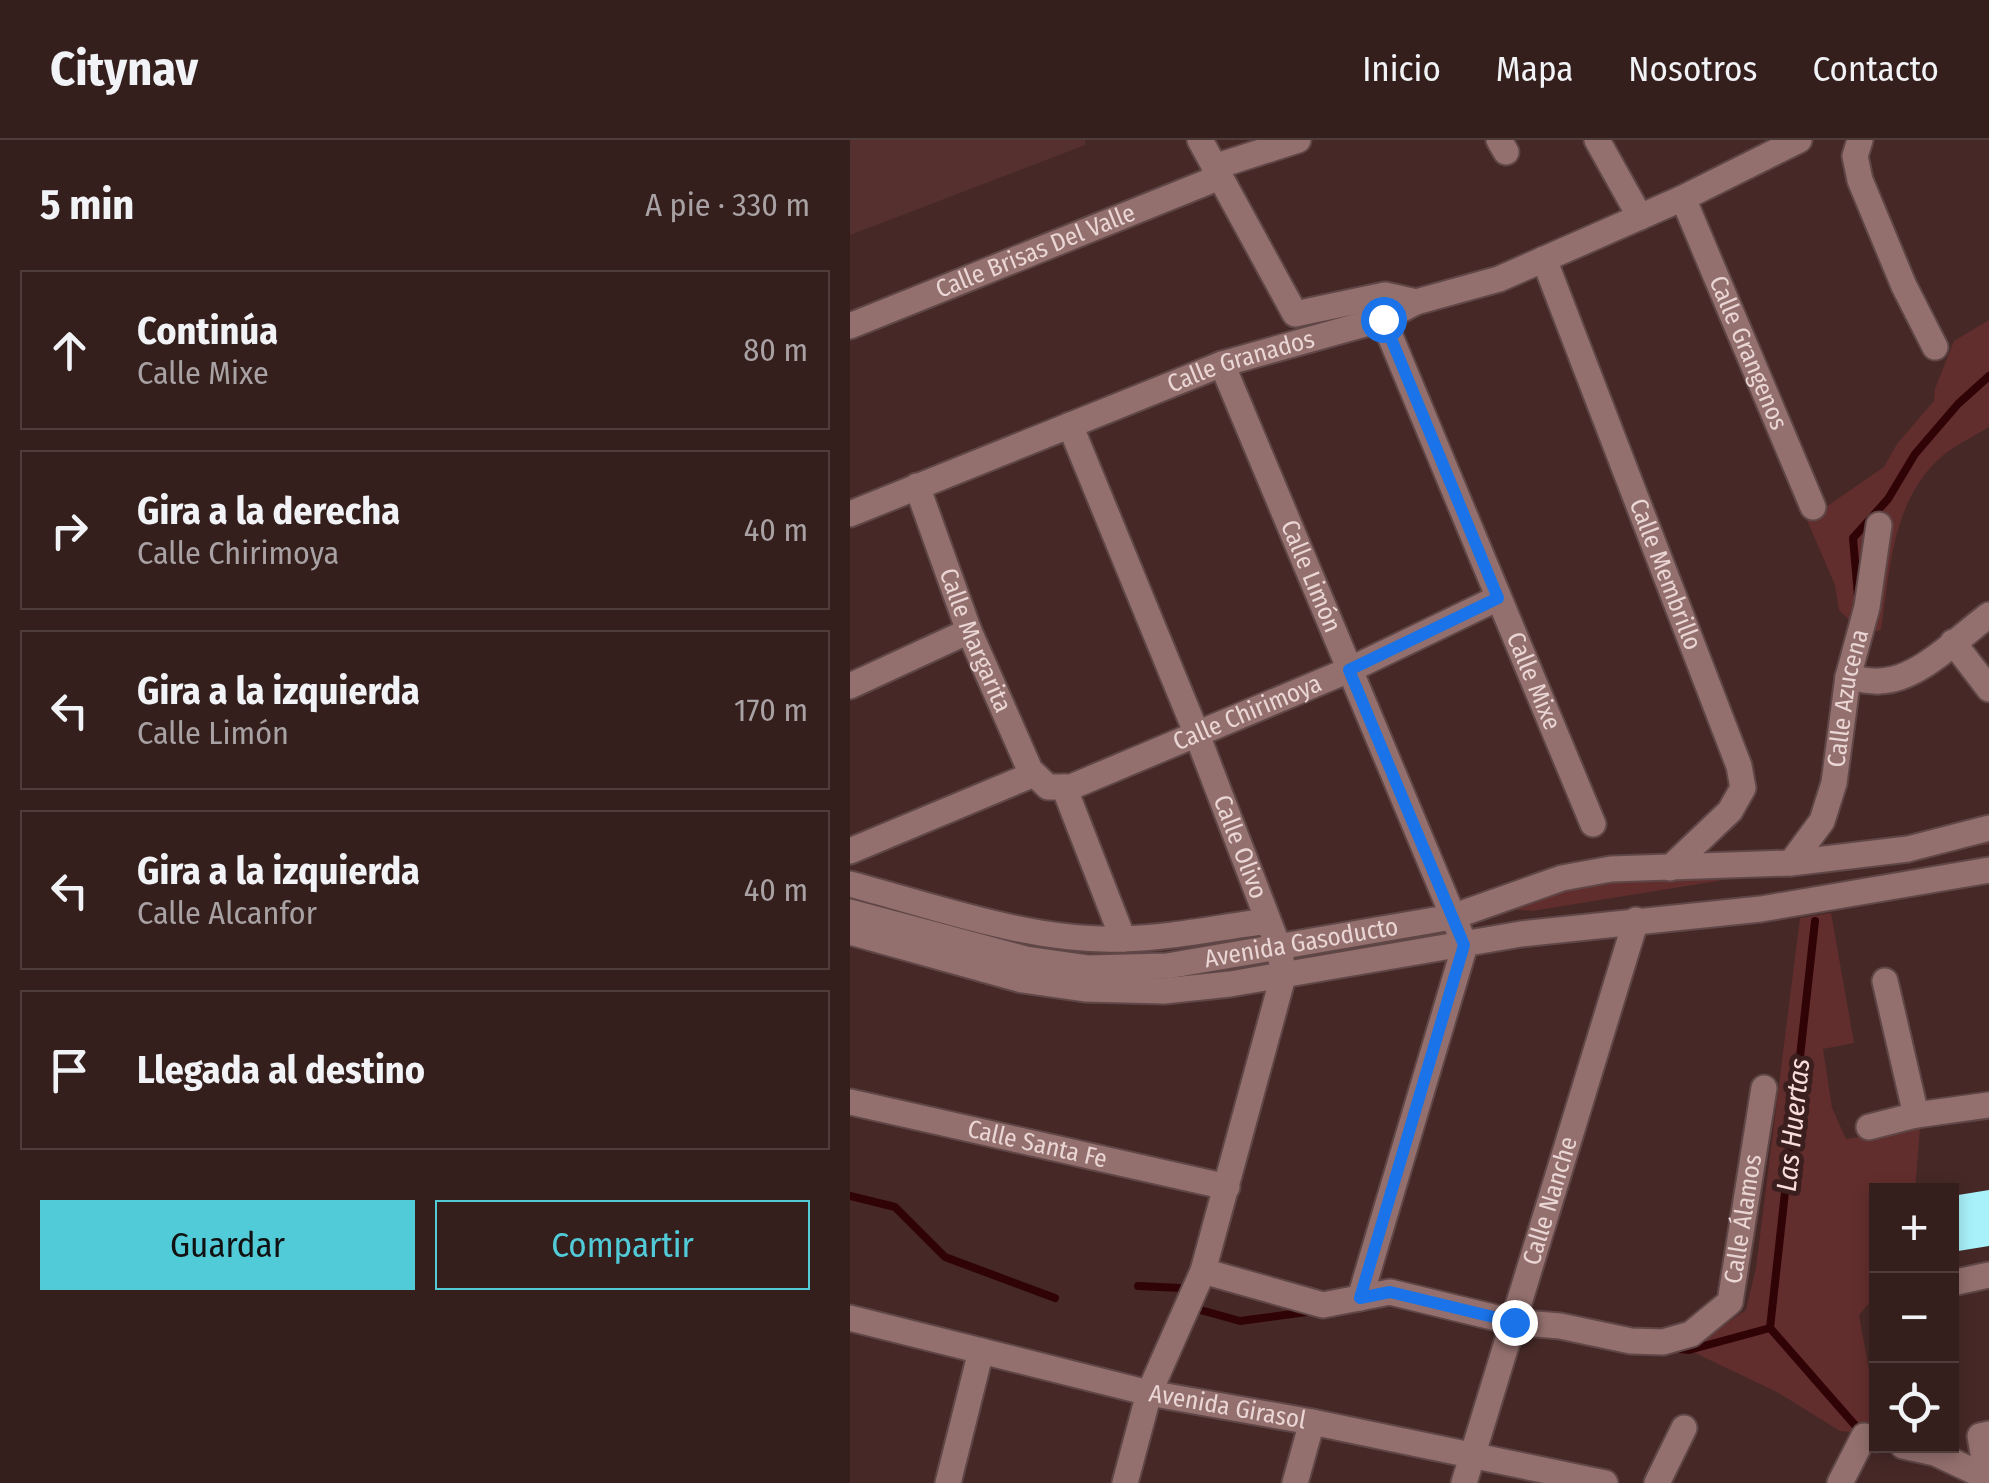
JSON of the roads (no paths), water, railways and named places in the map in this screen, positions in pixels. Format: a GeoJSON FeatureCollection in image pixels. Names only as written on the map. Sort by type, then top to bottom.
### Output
{"type":"FeatureCollection","features":[{"type":"Feature","properties":{"kind":"street"},"geometry":{"type":"LineString","coordinates":[[1200,140],[1294,314],[1385,294],[1416,302]]}},
{"type":"Feature","properties":{"kind":"street","name":"Calle Brisas Del Valle"},"geometry":{"type":"LineString","coordinates":[[850,326],[1298,140]]}},
{"type":"Feature","properties":{"kind":"street"},"geometry":{"type":"LineString","coordinates":[[1597,140],[1640,216]]}},
{"type":"Feature","properties":{"kind":"street","name":"Calle Granados"},"geometry":{"type":"LineString","coordinates":[[850,514],[1222,364],[1383,319],[1416,302],[1499,279],[1683,198],[1799,140]]}},
{"type":"Feature","properties":{"kind":"street"},"geometry":{"type":"LineString","coordinates":[[1860,140],[1855,156],[1860,180],[1904,286],[1935,347]]}},
{"type":"Feature","properties":{"kind":"street","name":"Calle Grangenos"},"geometry":{"type":"LineString","coordinates":[[1683,198],[1814,508]]}},
{"type":"Feature","properties":{"kind":"street","name":"Calle Membrillo"},"geometry":{"type":"LineString","coordinates":[[1544,258],[1739,766],[1744,788],[1730,811],[1670,868]]}},
{"type":"Feature","properties":{"kind":"street","name":"Calle Mixe"},"geometry":{"type":"LineString","coordinates":[[1383,319],[1593,824]]}},
{"type":"Feature","properties":{"kind":"street","name":"Calle Limón"},"geometry":{"type":"LineString","coordinates":[[1222,364],[1464,945]]}},
{"type":"Feature","properties":{"kind":"street","name":"Calle Olivo"},"geometry":{"type":"LineString","coordinates":[[1070,426],[1196,732],[1278,946],[1284,973],[1201,1277],[1149,1393],[1125,1483]]}},
{"type":"Feature","properties":{"kind":"street","name":"Calle Margarita"},"geometry":{"type":"LineString","coordinates":[[917,486],[969,631],[1123,939]]}},
{"type":"Feature","properties":{"kind":"street","name":"Calle Azucena"},"geometry":{"type":"LineString","coordinates":[[1791,863],[1822,821],[1834,783],[1848,678],[1868,607],[1878,525]]}},
{"type":"Feature","properties":{"kind":"street","name":"Calle Chirimoya"},"geometry":{"type":"LineString","coordinates":[[850,852],[1048,783],[1071,788],[1349,670],[1498,598]]}},
{"type":"Feature","properties":{"kind":"street"},"geometry":{"type":"LineString","coordinates":[[1848,678],[1881,682],[1902,676],[1989,615]]}},
{"type":"Feature","properties":{"kind":"street"},"geometry":{"type":"LineString","coordinates":[[850,686],[969,631]]}},
{"type":"Feature","properties":{"kind":"street"},"geometry":{"type":"LineString","coordinates":[[1953,642],[1989,688]]}},
{"type":"Feature","properties":{"kind":"street","name":"Avenida Gasoducto"},"geometry":{"type":"LineString","coordinates":[[850,912],[1026,960],[1090,968],[1167,966],[1452,917],[1562,878],[1611,869],[1791,863],[1908,849],[1989,828]]}},
{"type":"Feature","properties":{"kind":"street","name":"Avenida Gasoducto"},"geometry":{"type":"LineString","coordinates":[[850,932],[1022,980],[1085,989],[1164,992],[1521,934],[1761,909],[1989,870]]}},
{"type":"Feature","properties":{"kind":"street"},"geometry":{"type":"LineString","coordinates":[[850,884],[1002,925],[1078,938],[1123,939],[1268,920]]}},
{"type":"Feature","properties":{"kind":"street","name":"Calle Nanche"},"geometry":{"type":"LineString","coordinates":[[1464,1483],[1636,920]]}},
{"type":"Feature","properties":{"kind":"street"},"geometry":{"type":"LineString","coordinates":[[1360,1298],[1464,945]]}},
{"type":"Feature","properties":{"kind":"street"},"geometry":{"type":"LineString","coordinates":[[1885,981],[1916,1115]]}},
{"type":"Feature","properties":{"kind":"street","name":"Calle Álamos"},"geometry":{"type":"LineString","coordinates":[[1511,1330],[1560,1326],[1631,1341],[1663,1342],[1691,1334],[1730,1302],[1764,1088]]}},
{"type":"Feature","properties":{"kind":"street","name":"Calle Santa Fe"},"geometry":{"type":"LineString","coordinates":[[850,1102],[1227,1187]]}},
{"type":"Feature","properties":{"kind":"street"},"geometry":{"type":"LineString","coordinates":[[1869,1127],[1916,1115],[1989,1106]]}},
{"type":"Feature","properties":{"kind":"street"},"geometry":{"type":"LineString","coordinates":[[1959,1281],[1989,1275]]}},
{"type":"Feature","properties":{"kind":"street"},"geometry":{"type":"LineString","coordinates":[[1201,1277],[1322,1305],[1390,1292],[1511,1330]]}},
{"type":"Feature","properties":{"kind":"street","name":"Avenida Girasol"},"geometry":{"type":"LineString","coordinates":[[850,1318],[1149,1393],[1312,1422],[1605,1483]]}},
{"type":"Feature","properties":{"kind":"street"},"geometry":{"type":"LineString","coordinates":[[948,1483],[981,1350]]}},
{"type":"Feature","properties":{"kind":"street"},"geometry":{"type":"LineString","coordinates":[[1295,1483],[1312,1422]]}},
{"type":"Feature","properties":{"kind":"street"},"geometry":{"type":"LineString","coordinates":[[1657,1483],[1684,1428]]}},
{"type":"Feature","properties":{"kind":"street"},"geometry":{"type":"LineString","coordinates":[[1984,1435],[1988,1481]]}},
{"type":"Feature","properties":{"kind":"street"},"geometry":{"type":"LineString","coordinates":[[1840,1483],[1869,1439]]}},
{"type":"Feature","properties":{"kind":"street"},"geometry":{"type":"LineString","coordinates":[[1931,1453],[1988,1481]]}},
{"type":"Feature","properties":{"kind":"waterway","name":"Las Huertas"},"geometry":{"type":"LineString","coordinates":[[1858,596],[1853,538],[1888,499],[1915,454],[1958,404],[1989,376]]}},
{"type":"Feature","properties":{"kind":"waterway","name":"Las Huertas"},"geometry":{"type":"LineString","coordinates":[[1815,921],[1770,1328],[1861,1432]]}},
{"type":"Feature","properties":{"kind":"waterway","name":"Las Huertas"},"geometry":{"type":"LineString","coordinates":[[850,1196],[895,1207],[945,1257],[1055,1298]]}},
{"type":"Feature","properties":{"kind":"waterway","name":"Las Huertas"},"geometry":{"type":"LineString","coordinates":[[1138,1286],[1181,1288],[1197,1309],[1240,1321],[1314,1311]]}},
{"type":"Feature","properties":{"kind":"waterway","name":"Las Huertas"},"geometry":{"type":"LineString","coordinates":[[1673,1348],[1689,1350],[1770,1328]]}}]}
